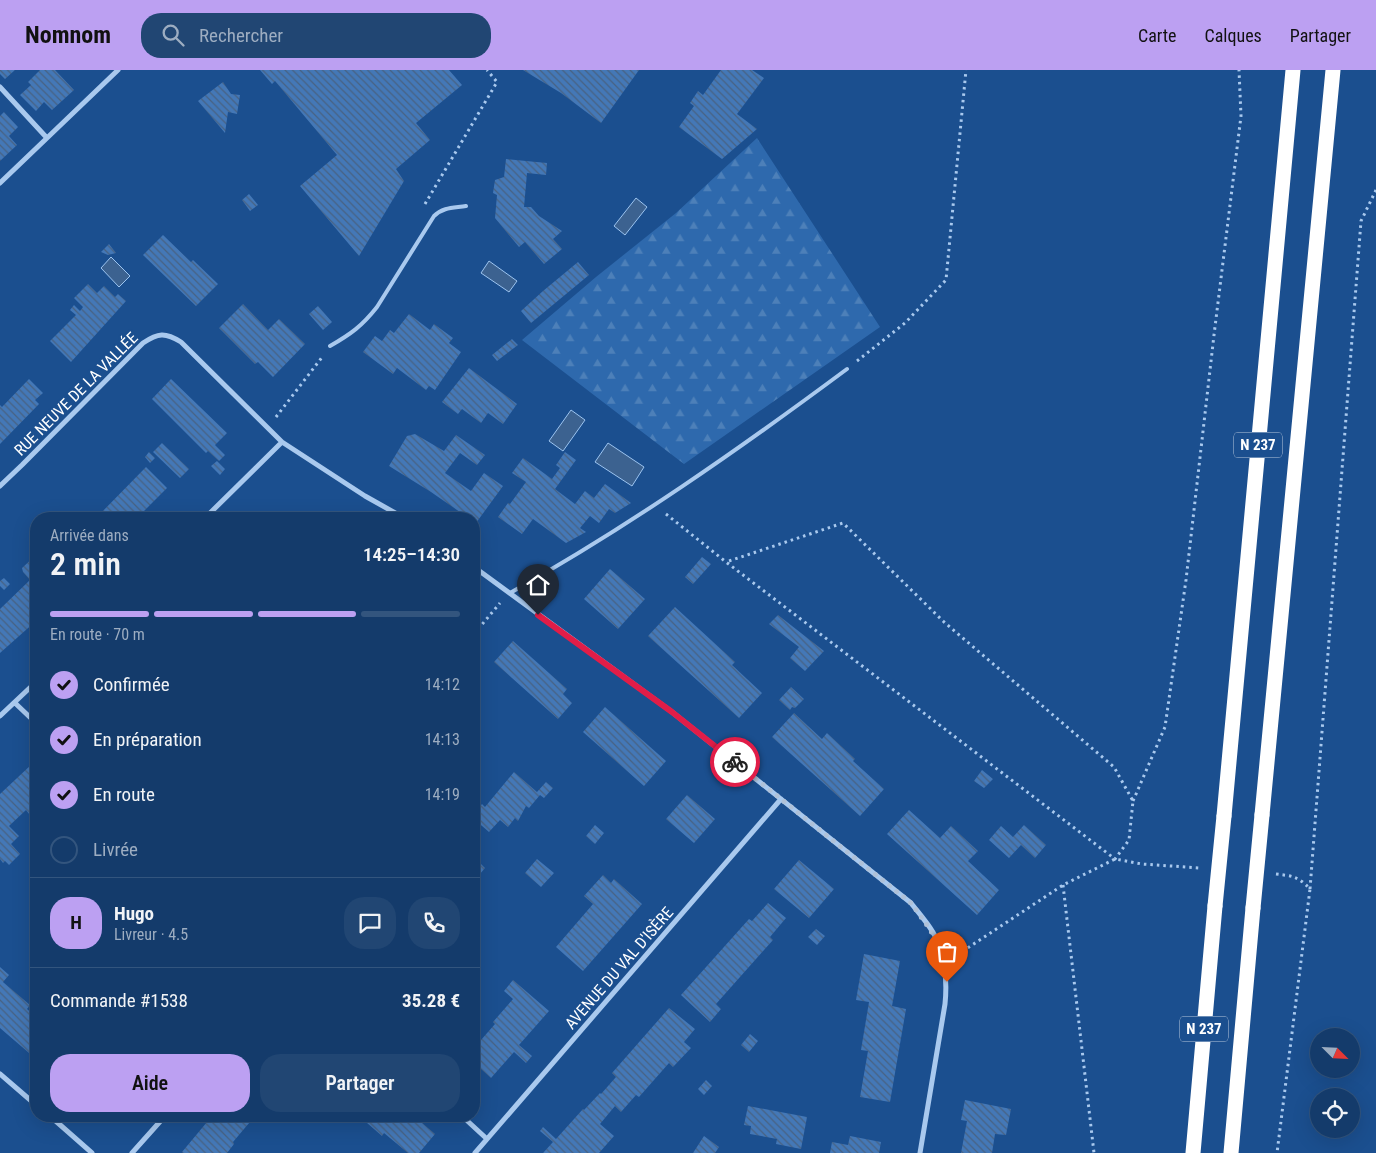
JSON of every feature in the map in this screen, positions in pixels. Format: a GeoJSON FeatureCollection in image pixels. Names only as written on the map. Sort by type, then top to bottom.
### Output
{"type":"FeatureCollection","features":[{"type":"Feature","properties":{"kind":"highway","name":"N 237"},"geometry":{"type":"LineString","coordinates":[[1193,1153],[1293,72]]}},
{"type":"Feature","properties":{"kind":"highway","name":"N 237"},"geometry":{"type":"LineString","coordinates":[[1231,1153],[1332,73]]}},
{"type":"Feature","properties":{"kind":"street"},"geometry":{"type":"LineString","coordinates":[[0,183],[118,70]]}},
{"type":"Feature","properties":{"kind":"street"},"geometry":{"type":"LineString","coordinates":[[0,87],[47,138]]}},
{"type":"Feature","properties":{"kind":"street","name":"RUE NEUVE DE LA VALLÉE"},"geometry":{"type":"LineString","coordinates":[[0,486],[143,343],[154,336],[162,335],[173,337],[181,342],[282,442],[365,496],[394,512]]}},
{"type":"Feature","properties":{"kind":"street"},"geometry":{"type":"LineString","coordinates":[[211,512],[282,442]]}},
{"type":"Feature","properties":{"kind":"street"},"geometry":{"type":"LineString","coordinates":[[480,572],[672,712],[911,903],[939,944],[947,982],[920,1153]]}},
{"type":"Feature","properties":{"kind":"street"},"geometry":{"type":"LineString","coordinates":[[0,716],[30,688]]}},
{"type":"Feature","properties":{"kind":"street"},"geometry":{"type":"LineString","coordinates":[[14,703],[30,718]]}},
{"type":"Feature","properties":{"kind":"street","name":"AVENUE DU VAL D'ISÈRE"},"geometry":{"type":"LineString","coordinates":[[475,1153],[781,800]]}},
{"type":"Feature","properties":{"kind":"street"},"geometry":{"type":"LineString","coordinates":[[0,1074],[30,1100]]}},
{"type":"Feature","properties":{"kind":"street"},"geometry":{"type":"LineString","coordinates":[[57,1122],[92,1153]]}},
{"type":"Feature","properties":{"kind":"street"},"geometry":{"type":"LineString","coordinates":[[132,1153],[160,1122]]}},
{"type":"Feature","properties":{"kind":"street"},"geometry":{"type":"LineString","coordinates":[[469,1122],[487,1139]]}},
{"type":"Feature","properties":{"kind":"lane"},"geometry":{"type":"LineString","coordinates":[[330,346],[351,334],[372,313],[399,274],[434,216],[439,211],[447,208],[466,206]]}},
{"type":"Feature","properties":{"kind":"lane"},"geometry":{"type":"LineString","coordinates":[[509,594],[656,505],[723,460],[847,369]]}},
{"type":"Feature","properties":{"kind":"path"},"geometry":{"type":"LineString","coordinates":[[847,369],[905,323],[946,280],[966,70]]}},
{"type":"Feature","properties":{"kind":"path"},"geometry":{"type":"LineString","coordinates":[[656,505],[726,562],[1115,858],[1129,840],[1133,801],[1165,727],[1186,580],[1241,116],[1239,70]]}},
{"type":"Feature","properties":{"kind":"path"},"geometry":{"type":"LineString","coordinates":[[1310,889],[1361,221],[1376,190]]}},
{"type":"Feature","properties":{"kind":"path"},"geometry":{"type":"LineString","coordinates":[[267,427],[330,346]]}},
{"type":"Feature","properties":{"kind":"path"},"geometry":{"type":"LineString","coordinates":[[726,562],[843,523],[944,622],[1114,767],[1133,801]]}},
{"type":"Feature","properties":{"kind":"path"},"geometry":{"type":"LineString","coordinates":[[480,627],[509,594]]}},
{"type":"Feature","properties":{"kind":"path"},"geometry":{"type":"LineString","coordinates":[[1063,885],[1094,1153]]}},
{"type":"Feature","properties":{"kind":"green space"},"geometry":{"type":"Polygon","coordinates":[[[757,138],[880,327],[684,464],[522,340],[596,277],[676,213],[757,138]]]}},
{"type":"Feature","properties":{"kind":"shaded area"},"geometry":{"type":"Polygon","coordinates":[[[636,198],[647,207],[625,235],[614,226],[636,198]]]}},
{"type":"Feature","properties":{"kind":"shaded area"},"geometry":{"type":"Polygon","coordinates":[[[111,257],[130,276],[119,287],[101,268],[111,257]]]}},
{"type":"Feature","properties":{"kind":"shaded area"},"geometry":{"type":"Polygon","coordinates":[[[489,261],[517,281],[509,292],[481,273],[489,261]]]}},
{"type":"Feature","properties":{"kind":"shaded area"},"geometry":{"type":"Polygon","coordinates":[[[571,410],[585,420],[563,451],[549,441],[571,410]]]}},
{"type":"Feature","properties":{"kind":"shaded area"},"geometry":{"type":"Polygon","coordinates":[[[608,443],[644,467],[632,486],[595,462],[608,443]]]}},
{"type":"Feature","properties":{"kind":"building"},"geometry":{"type":"Polygon","coordinates":[[[0,70],[15,70],[5,79],[0,74],[0,70]]]}},
{"type":"Feature","properties":{"kind":"building"},"geometry":{"type":"Polygon","coordinates":[[[40,70],[55,70],[74,90],[52,110],[44,102],[36,111],[20,95],[31,85],[28,82],[40,70]]]}},
{"type":"Feature","properties":{"kind":"building"},"geometry":{"type":"Polygon","coordinates":[[[260,70],[449,70],[462,85],[416,123],[430,140],[396,169],[404,181],[359,256],[300,186],[337,155],[275,81],[272,84],[260,70]]]}},
{"type":"Feature","properties":{"kind":"building"},"geometry":{"type":"Polygon","coordinates":[[[523,70],[639,70],[601,123],[561,93],[523,70]]]}},
{"type":"Feature","properties":{"kind":"building"},"geometry":{"type":"Polygon","coordinates":[[[721,70],[752,70],[764,78],[737,114],[757,129],[722,159],[679,127],[694,106],[690,103],[698,91],[703,95],[721,70]]]}},
{"type":"Feature","properties":{"kind":"building"},"geometry":{"type":"Polygon","coordinates":[[[223,82],[231,94],[240,95],[237,114],[228,112],[225,133],[198,101],[223,82]]]}},
{"type":"Feature","properties":{"kind":"building"},"geometry":{"type":"Polygon","coordinates":[[[4,112],[18,127],[9,136],[17,145],[0,161],[0,116],[4,112]]]}},
{"type":"Feature","properties":{"kind":"building"},"geometry":{"type":"Polygon","coordinates":[[[506,159],[547,163],[546,175],[527,173],[524,207],[531,207],[539,216],[562,231],[553,239],[562,249],[544,264],[525,242],[519,247],[495,218],[497,195],[493,193],[495,180],[504,177],[506,159]]]}},
{"type":"Feature","properties":{"kind":"building"},"geometry":{"type":"Polygon","coordinates":[[[249,194],[258,205],[250,211],[242,200],[249,194]]]}},
{"type":"Feature","properties":{"kind":"building"},"geometry":{"type":"Polygon","coordinates":[[[163,235],[191,262],[193,260],[218,284],[196,306],[143,255],[163,235]]]}},
{"type":"Feature","properties":{"kind":"building"},"geometry":{"type":"Polygon","coordinates":[[[109,244],[116,253],[108,255],[101,252],[109,244]]]}},
{"type":"Feature","properties":{"kind":"building"},"geometry":{"type":"Polygon","coordinates":[[[578,262],[589,275],[531,323],[521,311],[578,262]]]}},
{"type":"Feature","properties":{"kind":"building"},"geometry":{"type":"Polygon","coordinates":[[[88,284],[97,293],[104,286],[115,297],[118,294],[126,301],[71,362],[50,341],[76,315],[70,310],[74,305],[80,311],[83,307],[74,298],[88,284]]]}},
{"type":"Feature","properties":{"kind":"building"},"geometry":{"type":"Polygon","coordinates":[[[243,304],[268,330],[279,319],[305,344],[273,377],[258,362],[255,364],[219,328],[243,304]]]}},
{"type":"Feature","properties":{"kind":"building"},"geometry":{"type":"Polygon","coordinates":[[[318,306],[332,322],[323,330],[309,314],[318,306]]]}},
{"type":"Feature","properties":{"kind":"building"},"geometry":{"type":"Polygon","coordinates":[[[409,314],[430,330],[434,324],[453,338],[449,343],[461,352],[435,390],[429,386],[426,390],[397,368],[393,374],[363,352],[375,336],[382,341],[390,330],[394,333],[409,314]]]}},
{"type":"Feature","properties":{"kind":"building"},"geometry":{"type":"Polygon","coordinates":[[[512,339],[518,345],[497,361],[492,355],[512,339]]]}},
{"type":"Feature","properties":{"kind":"building"},"geometry":{"type":"Polygon","coordinates":[[[469,368],[517,404],[503,424],[488,413],[481,423],[462,409],[458,414],[442,402],[469,368]]]}},
{"type":"Feature","properties":{"kind":"building"},"geometry":{"type":"Polygon","coordinates":[[[29,379],[43,393],[35,400],[39,404],[0,444],[0,405],[2,407],[29,379]]]}},
{"type":"Feature","properties":{"kind":"building"},"geometry":{"type":"Polygon","coordinates":[[[171,379],[227,433],[215,445],[225,455],[219,461],[208,451],[206,453],[152,399],[171,379]]]}},
{"type":"Feature","properties":{"kind":"building"},"geometry":{"type":"Polygon","coordinates":[[[415,434],[444,451],[456,435],[485,455],[477,465],[460,453],[445,473],[471,491],[484,473],[503,486],[480,518],[480,512],[460,512],[389,466],[407,436],[415,434]]]}},
{"type":"Feature","properties":{"kind":"building"},"geometry":{"type":"Polygon","coordinates":[[[162,443],[189,469],[180,478],[153,452],[162,443]]]}},
{"type":"Feature","properties":{"kind":"building"},"geometry":{"type":"Polygon","coordinates":[[[149,452],[155,458],[150,463],[145,457],[149,452]]]}},
{"type":"Feature","properties":{"kind":"building"},"geometry":{"type":"Polygon","coordinates":[[[565,452],[576,460],[555,489],[575,504],[585,491],[594,498],[605,484],[631,503],[615,513],[609,509],[599,523],[590,516],[580,528],[586,532],[566,543],[533,519],[522,534],[498,517],[526,482],[512,473],[523,458],[552,479],[560,468],[556,465],[565,452]]]}},
{"type":"Feature","properties":{"kind":"building"},"geometry":{"type":"Polygon","coordinates":[[[217,461],[225,469],[220,475],[211,466],[217,461]]]}},
{"type":"Feature","properties":{"kind":"building"},"geometry":{"type":"Polygon","coordinates":[[[146,467],[167,488],[143,512],[102,512],[146,467]]]}},
{"type":"Feature","properties":{"kind":"building"},"geometry":{"type":"Polygon","coordinates":[[[702,557],[711,564],[693,584],[685,577],[702,557]]]}},
{"type":"Feature","properties":{"kind":"building"},"geometry":{"type":"Polygon","coordinates":[[[30,561],[30,580],[23,572],[22,568],[30,561]]]}},
{"type":"Feature","properties":{"kind":"building"},"geometry":{"type":"Polygon","coordinates":[[[610,569],[645,599],[618,629],[584,599],[610,569]]]}},
{"type":"Feature","properties":{"kind":"building"},"geometry":{"type":"Polygon","coordinates":[[[4,578],[10,584],[4,590],[0,586],[0,581],[4,578]]]}},
{"type":"Feature","properties":{"kind":"building"},"geometry":{"type":"Polygon","coordinates":[[[30,580],[30,626],[0,653],[0,609],[30,580]]]}},
{"type":"Feature","properties":{"kind":"building"},"geometry":{"type":"Polygon","coordinates":[[[675,607],[735,662],[732,665],[762,693],[739,718],[648,636],[675,607]]]}},
{"type":"Feature","properties":{"kind":"building"},"geometry":{"type":"Polygon","coordinates":[[[778,615],[824,651],[805,671],[790,658],[799,647],[769,624],[778,615]]]}},
{"type":"Feature","properties":{"kind":"building"},"geometry":{"type":"Polygon","coordinates":[[[513,641],[567,689],[563,694],[572,703],[558,719],[494,662],[513,641]]]}},
{"type":"Feature","properties":{"kind":"building"},"geometry":{"type":"Polygon","coordinates":[[[791,687],[804,699],[795,708],[792,707],[790,710],[779,700],[791,687]]]}},
{"type":"Feature","properties":{"kind":"building"},"geometry":{"type":"Polygon","coordinates":[[[605,707],[666,761],[644,786],[583,732],[605,707]]]}},
{"type":"Feature","properties":{"kind":"building"},"geometry":{"type":"Polygon","coordinates":[[[794,713],[822,739],[827,733],[855,759],[853,761],[884,789],[860,816],[772,737],[794,713]]]}},
{"type":"Feature","properties":{"kind":"building"},"geometry":{"type":"Polygon","coordinates":[[[30,766],[30,815],[26,810],[9,826],[19,836],[11,844],[20,854],[9,865],[5,861],[3,863],[0,859],[0,794],[30,766]]]}},
{"type":"Feature","properties":{"kind":"building"},"geometry":{"type":"Polygon","coordinates":[[[982,770],[993,779],[984,788],[974,781],[982,770]]]}},
{"type":"Feature","properties":{"kind":"building"},"geometry":{"type":"Polygon","coordinates":[[[514,772],[537,792],[546,782],[553,788],[544,798],[540,795],[529,808],[526,806],[518,821],[515,818],[508,827],[500,820],[489,832],[480,824],[480,806],[482,804],[485,807],[514,772]]]}},
{"type":"Feature","properties":{"kind":"building"},"geometry":{"type":"Polygon","coordinates":[[[687,795],[715,819],[694,843],[666,819],[687,795]]]}},
{"type":"Feature","properties":{"kind":"building"},"geometry":{"type":"Polygon","coordinates":[[[909,810],[940,838],[951,826],[978,851],[968,861],[999,890],[977,915],[887,834],[909,810]]]}},
{"type":"Feature","properties":{"kind":"building"},"geometry":{"type":"Polygon","coordinates":[[[595,825],[604,833],[595,844],[586,836],[595,825]]]}},
{"type":"Feature","properties":{"kind":"building"},"geometry":{"type":"Polygon","coordinates":[[[1024,825],[1046,845],[1035,858],[1021,845],[1009,858],[989,840],[1001,826],[1013,837],[1024,825]]]}},
{"type":"Feature","properties":{"kind":"building"},"geometry":{"type":"Polygon","coordinates":[[[537,859],[554,873],[541,887],[525,873],[537,859]]]}},
{"type":"Feature","properties":{"kind":"building"},"geometry":{"type":"Polygon","coordinates":[[[799,860],[834,889],[809,918],[774,889],[799,860]]]}},
{"type":"Feature","properties":{"kind":"building"},"geometry":{"type":"Polygon","coordinates":[[[480,863],[485,868],[480,874],[480,863]]]}},
{"type":"Feature","properties":{"kind":"building"},"geometry":{"type":"Polygon","coordinates":[[[603,875],[611,883],[614,879],[642,904],[583,971],[556,947],[593,904],[584,896],[603,875]]]}},
{"type":"Feature","properties":{"kind":"building"},"geometry":{"type":"Polygon","coordinates":[[[768,903],[786,918],[770,937],[773,940],[716,1004],[721,1009],[710,1022],[681,995],[749,919],[752,921],[768,903]]]}},
{"type":"Feature","properties":{"kind":"building"},"geometry":{"type":"Polygon","coordinates":[[[816,929],[825,936],[817,945],[808,937],[816,929]]]}},
{"type":"Feature","properties":{"kind":"building"},"geometry":{"type":"Polygon","coordinates":[[[864,954],[900,961],[892,1006],[906,1009],[890,1102],[860,1097],[868,1051],[861,1050],[869,1002],[856,1000],[864,954]]]}},
{"type":"Feature","properties":{"kind":"building"},"geometry":{"type":"Polygon","coordinates":[[[0,967],[9,975],[3,982],[30,1005],[27,1009],[30,1012],[30,1054],[0,1028],[0,967]]]}},
{"type":"Feature","properties":{"kind":"building"},"geometry":{"type":"Polygon","coordinates":[[[513,980],[549,1011],[519,1045],[532,1056],[526,1063],[514,1052],[491,1078],[480,1068],[480,1041],[495,1024],[493,1022],[513,999],[504,991],[513,980]]]}},
{"type":"Feature","properties":{"kind":"building"},"geometry":{"type":"Polygon","coordinates":[[[669,1008],[695,1029],[684,1042],[691,1048],[673,1067],[669,1063],[639,1097],[636,1095],[621,1112],[615,1106],[600,1124],[614,1136],[599,1153],[543,1153],[553,1142],[540,1131],[543,1127],[556,1139],[616,1077],[612,1073],[669,1008]]]}},
{"type":"Feature","properties":{"kind":"building"},"geometry":{"type":"Polygon","coordinates":[[[750,1034],[758,1041],[749,1052],[741,1045],[750,1034]]]}},
{"type":"Feature","properties":{"kind":"building"},"geometry":{"type":"Polygon","coordinates":[[[706,1080],[712,1086],[704,1095],[698,1089],[706,1080]]]}},
{"type":"Feature","properties":{"kind":"building"},"geometry":{"type":"Polygon","coordinates":[[[965,1100],[1011,1109],[1006,1135],[995,1134],[992,1153],[961,1153],[967,1121],[961,1120],[965,1100]]]}},
{"type":"Feature","properties":{"kind":"building"},"geometry":{"type":"Polygon","coordinates":[[[748,1106],[807,1117],[801,1149],[776,1144],[777,1139],[750,1134],[751,1126],[744,1125],[748,1106]]]}},
{"type":"Feature","properties":{"kind":"building"},"geometry":{"type":"Polygon","coordinates":[[[207,1122],[250,1122],[233,1142],[234,1144],[227,1153],[182,1152],[207,1122]]]}},
{"type":"Feature","properties":{"kind":"building"},"geometry":{"type":"Polygon","coordinates":[[[366,1122],[421,1122],[435,1134],[419,1153],[408,1153],[384,1133],[382,1136],[366,1122]]]}},
{"type":"Feature","properties":{"kind":"building"},"geometry":{"type":"Polygon","coordinates":[[[704,1136],[719,1147],[715,1153],[693,1153],[704,1136]]]}},
{"type":"Feature","properties":{"kind":"building"},"geometry":{"type":"Polygon","coordinates":[[[850,1136],[881,1142],[879,1153],[830,1153],[832,1142],[848,1145],[850,1136]]]}},
{"type":"Feature","properties":{"kind":"way so far"},"geometry":{"type":"LineString","coordinates":[[735,762],[911,903],[939,944],[947,982]]}},
{"type":"Feature","properties":{"kind":"route"},"geometry":{"type":"LineString","coordinates":[[538,615],[672,712],[735,762]]}}]}
